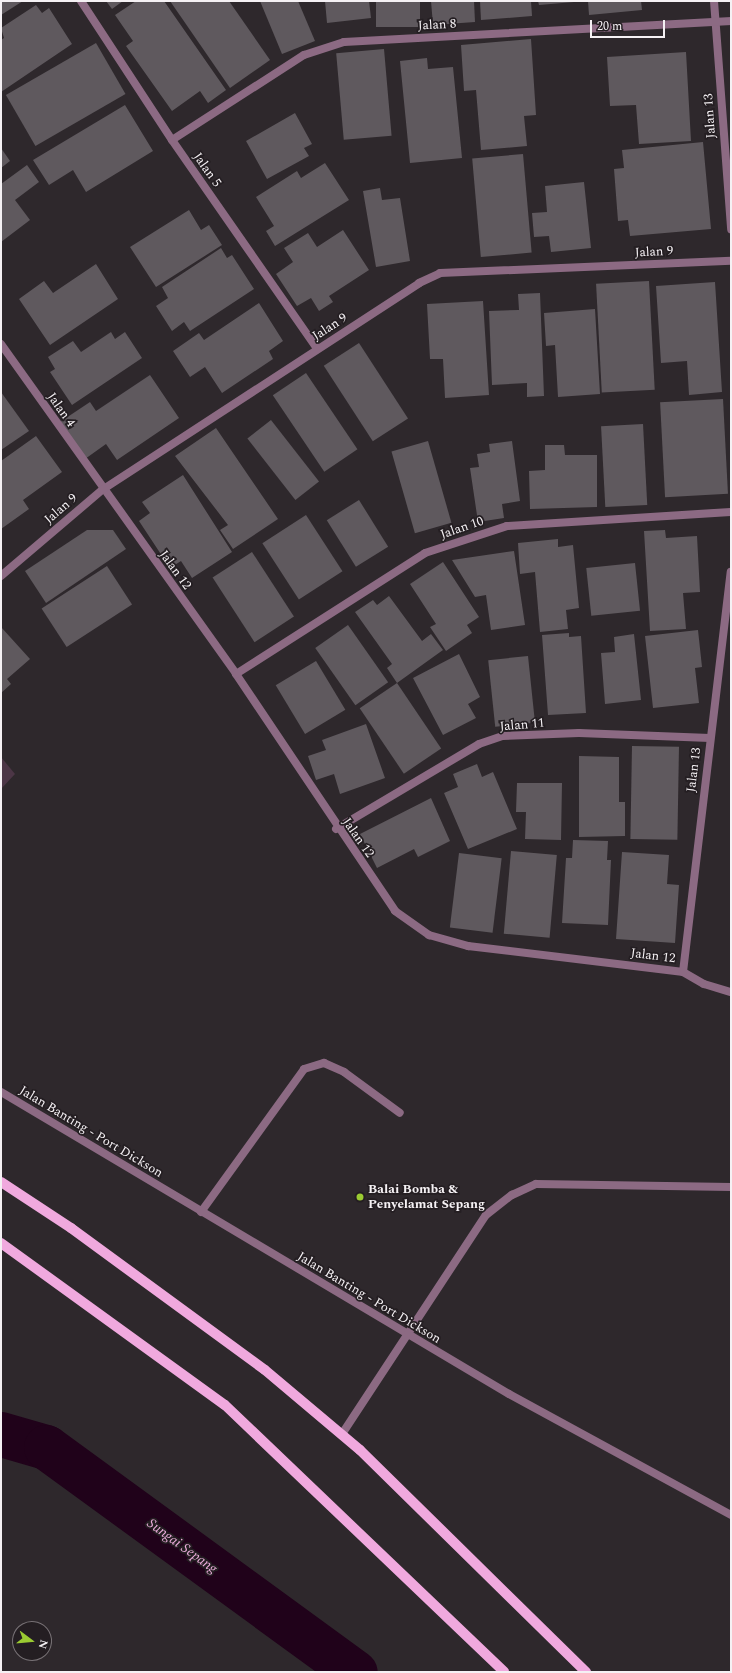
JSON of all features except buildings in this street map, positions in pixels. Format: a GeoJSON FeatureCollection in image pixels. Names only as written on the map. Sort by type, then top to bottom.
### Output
{"type":"FeatureCollection","features":[{"type":"Feature","properties":{"kind":"main road"},"geometry":{"type":"LineString","coordinates":[[1,1182],[71,1228],[265,1370],[342,1434],[586,1672]]}},
{"type":"Feature","properties":{"kind":"main road"},"geometry":{"type":"LineString","coordinates":[[1,1243],[225,1405],[504,1672]]}},
{"type":"Feature","properties":{"kind":"street","name":"Jalan 5"},"geometry":{"type":"LineString","coordinates":[[81,1],[172,140],[317,349]]}},
{"type":"Feature","properties":{"kind":"street","name":"Jalan 13"},"geometry":{"type":"LineString","coordinates":[[714,1],[731,229]]}},
{"type":"Feature","properties":{"kind":"street","name":"Jalan 8"},"geometry":{"type":"LineString","coordinates":[[172,140],[304,55],[344,42],[731,21]]}},
{"type":"Feature","properties":{"kind":"street","name":"Jalan 9"},"geometry":{"type":"LineString","coordinates":[[1,576],[102,490],[419,283],[440,273],[731,261]]}},
{"type":"Feature","properties":{"kind":"street","name":"Jalan 4"},"geometry":{"type":"LineString","coordinates":[[1,344],[102,490]]}},
{"type":"Feature","properties":{"kind":"street","name":"Jalan 12"},"geometry":{"type":"LineString","coordinates":[[102,490],[236,674],[336,828],[395,911],[429,935],[468,946],[683,972],[704,984],[731,992]]}},
{"type":"Feature","properties":{"kind":"street","name":"Jalan 10"},"geometry":{"type":"LineString","coordinates":[[236,674],[425,553],[506,526],[731,512]]}},
{"type":"Feature","properties":{"kind":"street","name":"Jalan 13"},"geometry":{"type":"LineString","coordinates":[[683,972],[731,572]]}},
{"type":"Feature","properties":{"kind":"street","name":"Jalan 11"},"geometry":{"type":"LineString","coordinates":[[336,828],[479,744],[502,736],[579,733],[710,738]]}},
{"type":"Feature","properties":{"kind":"street"},"geometry":{"type":"LineString","coordinates":[[201,1212],[304,1068],[324,1063],[344,1072],[400,1113]]}},
{"type":"Feature","properties":{"kind":"street","name":"Jalan Banting - Port Dickson"},"geometry":{"type":"LineString","coordinates":[[1,1092],[406,1334],[731,1515]]}},
{"type":"Feature","properties":{"kind":"street"},"geometry":{"type":"LineString","coordinates":[[342,1434],[406,1334],[486,1215],[512,1195],[536,1184],[731,1187]]}},
{"type":"Feature","properties":{"kind":"shaded area"},"geometry":{"type":"Polygon","coordinates":[[[1,757],[15,774],[1,789],[1,757]]]}},
{"type":"Feature","properties":{"kind":"waterway","name":"Sungai Sepang"},"geometry":{"type":"LineString","coordinates":[[1,1434],[46,1447],[355,1672]]}},
{"type":"Feature","properties":{"kind":"place","name":"Balai Bomba & Penyelamat Sepang"},"geometry":{"type":"Point","coordinates":[360,1197]}}]}
